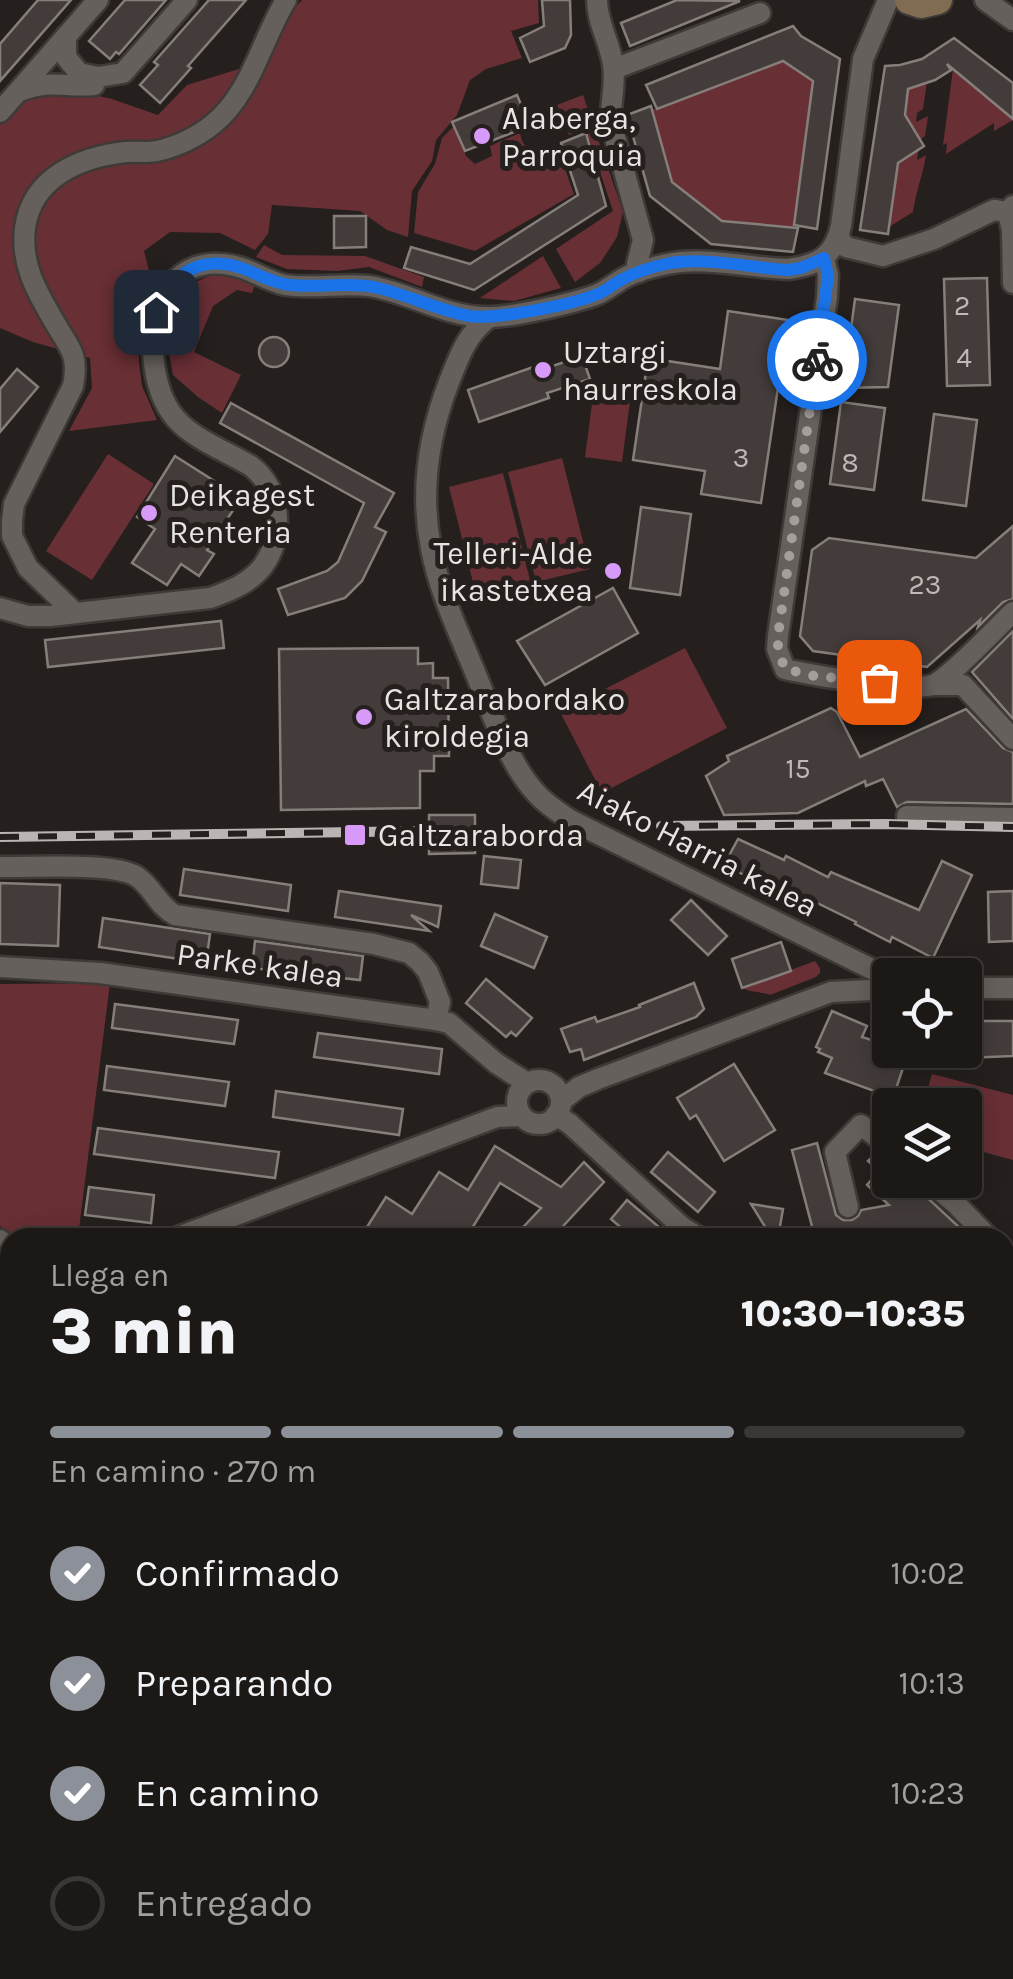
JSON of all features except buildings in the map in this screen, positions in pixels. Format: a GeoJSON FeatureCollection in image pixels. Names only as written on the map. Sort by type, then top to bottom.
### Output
{"type":"FeatureCollection","features":[{"type":"Feature","properties":{"kind":"street"},"geometry":{"type":"LineString","coordinates":[[0,112],[98,0]]}},
{"type":"Feature","properties":{"kind":"street"},"geometry":{"type":"LineString","coordinates":[[18,92],[38,84],[100,84],[123,72],[187,0]]}},
{"type":"Feature","properties":{"kind":"street"},"geometry":{"type":"LineString","coordinates":[[75,614],[28,568],[12,536],[14,504],[74,386],[75,372],[73,354],[28,272],[24,251],[28,212],[35,196],[70,166],[97,157],[157,151],[188,140],[214,123],[248,79],[286,0]]}},
{"type":"Feature","properties":{"kind":"street"},"geometry":{"type":"LineString","coordinates":[[597,0],[597,14],[614,69],[611,123],[643,240],[639,272]]}},
{"type":"Feature","properties":{"kind":"street"},"geometry":{"type":"LineString","coordinates":[[0,608],[28,616],[50,616],[210,598],[235,589],[263,566],[272,548],[278,516],[270,486],[262,474],[178,422],[161,398],[156,382],[153,331],[162,295],[180,276],[198,267],[233,266],[286,285],[371,286],[488,318],[588,297],[639,272],[668,263],[788,270],[824,258],[838,238],[863,59],[888,0]]}},
{"type":"Feature","properties":{"kind":"street"},"geometry":{"type":"LineString","coordinates":[[985,0],[1013,20]]}},
{"type":"Feature","properties":{"kind":"street"},"geometry":{"type":"LineString","coordinates":[[870,38],[892,16],[923,1]]}},
{"type":"Feature","properties":{"kind":"street"},"geometry":{"type":"LineString","coordinates":[[614,69],[760,13]]}},
{"type":"Feature","properties":{"kind":"street"},"geometry":{"type":"LineString","coordinates":[[66,36],[66,57],[78,72],[98,77],[123,72]]}},
{"type":"Feature","properties":{"kind":"street"},"geometry":{"type":"LineString","coordinates":[[838,238],[846,247],[882,256],[934,239],[994,210],[1011,209],[1013,283]]}},
{"type":"Feature","properties":{"kind":"street"},"geometry":{"type":"LineString","coordinates":[[824,258],[828,276],[826,297],[780,618],[778,650],[785,669],[814,676],[912,686],[963,685],[1013,739]]}},
{"type":"Feature","properties":{"kind":"street"},"geometry":{"type":"LineString","coordinates":[[459,313],[465,325],[465,342]]}},
{"type":"Feature","properties":{"kind":"street","name":"Aiako Harria kalea"},"geometry":{"type":"LineString","coordinates":[[488,318],[465,342],[442,401],[433,433],[426,507],[431,548],[451,614],[519,769],[535,792],[572,822],[872,969]]}},
{"type":"Feature","properties":{"kind":"street"},"geometry":{"type":"LineString","coordinates":[[933,685],[1013,612]]}},
{"type":"Feature","properties":{"kind":"street"},"geometry":{"type":"LineString","coordinates":[[907,816],[1013,818]]}},
{"type":"Feature","properties":{"kind":"street"},"geometry":{"type":"LineString","coordinates":[[0,868],[116,869],[138,877],[176,916],[396,949],[409,954],[428,972],[440,1002],[436,1020]]}},
{"type":"Feature","properties":{"kind":"street"},"geometry":{"type":"LineString","coordinates":[[830,992],[838,975],[835,951]]}},
{"type":"Feature","properties":{"kind":"street","name":"Parke kalea"},"geometry":{"type":"LineString","coordinates":[[0,966],[100,973],[436,1020],[449,1024],[496,1063],[521,1099]]}},
{"type":"Feature","properties":{"kind":"street"},"geometry":{"type":"LineString","coordinates":[[982,988],[1013,988]]}},
{"type":"Feature","properties":{"kind":"street"},"geometry":{"type":"LineString","coordinates":[[521,1099],[528,1121],[543,1123],[557,1101],[579,1087],[830,992],[872,990]]}},
{"type":"Feature","properties":{"kind":"street"},"geometry":{"type":"LineString","coordinates":[[202,1228],[498,1118],[542,1080],[570,1124],[682,1228]]}},
{"type":"Feature","properties":{"kind":"street"},"geometry":{"type":"LineString","coordinates":[[848,1206],[835,1152],[862,1126],[872,1134]]}},
{"type":"Feature","properties":{"kind":"street"},"geometry":{"type":"LineString","coordinates":[[950,1198],[980,1228]]}},
{"type":"Feature","properties":{"kind":"shaded area"},"geometry":{"type":"Polygon","coordinates":[[[302,0],[538,0],[539,23],[511,31],[522,58],[486,69],[470,80],[457,115],[436,140],[432,161],[412,191],[408,237],[387,230],[360,211],[272,205],[268,234],[255,250],[220,233],[170,232],[144,251],[153,287],[138,338],[139,362],[142,386],[157,420],[69,431],[92,388],[90,358],[0,328],[0,120],[24,94],[73,90],[158,115],[187,85],[242,68],[302,0]]]}},
{"type":"Feature","properties":{"kind":"shaded area"},"geometry":{"type":"Polygon","coordinates":[[[783,61],[813,81],[794,228],[722,221],[672,182],[652,110],[783,61]]]}},
{"type":"Feature","properties":{"kind":"shaded area"},"geometry":{"type":"Polygon","coordinates":[[[953,69],[1013,120],[994,131],[994,123],[946,154],[947,143],[943,145],[953,69]]]}},
{"type":"Feature","properties":{"kind":"shaded area"},"geometry":{"type":"Polygon","coordinates":[[[927,82],[923,109],[917,113],[916,122],[928,116],[917,160],[926,155],[913,212],[889,227],[908,89],[927,82]]]}},
{"type":"Feature","properties":{"kind":"shaded area"},"geometry":{"type":"Polygon","coordinates":[[[583,95],[623,212],[617,237],[600,263],[575,282],[556,249],[613,211],[586,130],[569,135],[557,105],[583,95]]]}},
{"type":"Feature","properties":{"kind":"shaded area"},"geometry":{"type":"Polygon","coordinates":[[[454,126],[466,156],[475,164],[492,156],[490,146],[520,133],[530,153],[557,147],[574,194],[475,251],[414,233],[418,192],[435,164],[442,138],[454,126]]]}},
{"type":"Feature","properties":{"kind":"shaded area"},"geometry":{"type":"Polygon","coordinates":[[[264,245],[282,255],[365,256],[424,277],[422,287],[369,267],[337,271],[287,269],[256,257],[264,245]]]}},
{"type":"Feature","properties":{"kind":"shaded area"},"geometry":{"type":"Polygon","coordinates":[[[543,256],[561,288],[514,301],[480,298],[543,256]]]}},
{"type":"Feature","properties":{"kind":"shaded area"},"geometry":{"type":"Polygon","coordinates":[[[213,274],[256,282],[252,293],[237,290],[213,306],[194,352],[241,375],[222,413],[173,375],[164,325],[181,289],[213,274]]]}},
{"type":"Feature","properties":{"kind":"shaded area"},"geometry":{"type":"Polygon","coordinates":[[[593,396],[630,401],[622,462],[585,457],[593,396]]]}},
{"type":"Feature","properties":{"kind":"shaded area"},"geometry":{"type":"Polygon","coordinates":[[[108,454],[154,484],[92,580],[46,551],[108,454]]]}},
{"type":"Feature","properties":{"kind":"shaded area"},"geometry":{"type":"Polygon","coordinates":[[[562,458],[590,569],[536,582],[508,472],[562,458]]]}},
{"type":"Feature","properties":{"kind":"shaded area"},"geometry":{"type":"Polygon","coordinates":[[[503,473],[531,584],[477,598],[449,487],[503,473]]]}},
{"type":"Feature","properties":{"kind":"shaded area"},"geometry":{"type":"Polygon","coordinates":[[[685,648],[727,728],[602,793],[560,712],[685,648]]]}},
{"type":"Feature","properties":{"kind":"shaded area"},"geometry":{"type":"Polygon","coordinates":[[[815,961],[820,968],[816,977],[770,995],[742,988],[815,961]]]}},
{"type":"Feature","properties":{"kind":"shaded area"},"geometry":{"type":"Polygon","coordinates":[[[110,983],[79,1228],[0,1226],[0,984],[110,983]]]}},
{"type":"Feature","properties":{"kind":"shaded area"},"geometry":{"type":"Polygon","coordinates":[[[932,1074],[1013,1095],[1013,1160],[982,1152],[982,1088],[928,1088],[932,1074]]]}},
{"type":"Feature","properties":{"kind":"railway"},"geometry":{"type":"LineString","coordinates":[[661,826],[1013,827]]}},
{"type":"Feature","properties":{"kind":"railway"},"geometry":{"type":"LineString","coordinates":[[0,837],[428,831]]}},
{"type":"Feature","properties":{"kind":"way so far"},"geometry":{"type":"LineString","coordinates":[[817,360],[778,650],[785,669],[879,682]]}},
{"type":"Feature","properties":{"kind":"place","name":"Alaberga, Parroquia"},"geometry":{"type":"Point","coordinates":[482,136]}},
{"type":"Feature","properties":{"kind":"place","name":"Uztargi haurreskola"},"geometry":{"type":"Point","coordinates":[543,370]}},
{"type":"Feature","properties":{"kind":"place","name":"Deikagest Renteria"},"geometry":{"type":"Point","coordinates":[149,513]}},
{"type":"Feature","properties":{"kind":"place","name":"Telleri-Alde ikastetxea"},"geometry":{"type":"Point","coordinates":[613,571]}},
{"type":"Feature","properties":{"kind":"place","name":"Galtzarabordako kiroldegia"},"geometry":{"type":"Point","coordinates":[364,717]}},
{"type":"Feature","properties":{"kind":"place","name":"Galtzaraborda"},"geometry":{"type":"Point","coordinates":[355,835]}},
{"type":"Feature","properties":{"kind":"route"},"geometry":{"type":"LineString","coordinates":[[156,312],[162,295],[180,276],[216,264],[286,285],[371,286],[488,318],[588,297],[627,276],[668,263],[788,270],[824,258],[828,276],[817,360]]}}]}
